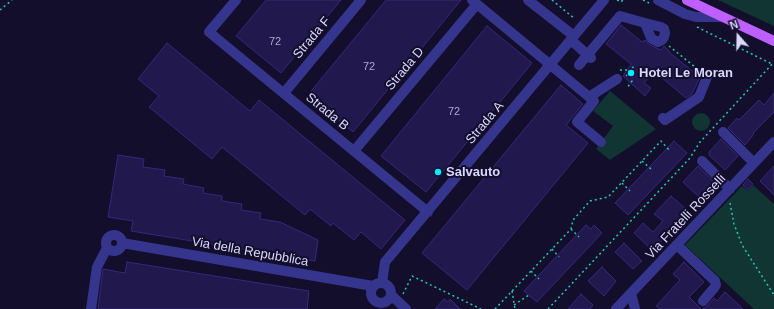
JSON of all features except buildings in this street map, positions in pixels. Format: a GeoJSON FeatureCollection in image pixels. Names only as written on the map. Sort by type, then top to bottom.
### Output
{"type":"FeatureCollection","features":[{"type":"Feature","properties":{"kind":"main road"},"geometry":{"type":"LineString","coordinates":[[688,0],[774,41]]}},
{"type":"Feature","properties":{"kind":"street","name":"Strada B"},"geometry":{"type":"LineString","coordinates":[[236,0],[209,32],[428,212]]}},
{"type":"Feature","properties":{"kind":"street","name":"Strada F"},"geometry":{"type":"LineString","coordinates":[[284,93],[361,0]]}},
{"type":"Feature","properties":{"kind":"street"},"geometry":{"type":"LineString","coordinates":[[528,0],[572,38],[589,56]]}},
{"type":"Feature","properties":{"kind":"street","name":"Strada A"},"geometry":{"type":"LineString","coordinates":[[377,285],[386,262],[604,0]]}},
{"type":"Feature","properties":{"kind":"street"},"geometry":{"type":"LineString","coordinates":[[474,2],[594,102],[577,122],[601,142]]}},
{"type":"Feature","properties":{"kind":"street","name":"Strada D"},"geometry":{"type":"LineString","coordinates":[[354,151],[474,2]]}},
{"type":"Feature","properties":{"kind":"street"},"geometry":{"type":"LineString","coordinates":[[654,2],[696,17],[722,17]]}},
{"type":"Feature","properties":{"kind":"street"},"geometry":{"type":"LineString","coordinates":[[579,65],[589,56],[618,9],[645,23],[651,38],[658,42],[662,40]]}},
{"type":"Feature","properties":{"kind":"street"},"geometry":{"type":"LineString","coordinates":[[663,118],[665,120],[699,97],[708,78]]}},
{"type":"Feature","properties":{"kind":"street"},"geometry":{"type":"LineString","coordinates":[[589,97],[621,79]]}},
{"type":"Feature","properties":{"kind":"street"},"geometry":{"type":"LineString","coordinates":[[721,134],[753,165]]}},
{"type":"Feature","properties":{"kind":"street","name":"Via Fratelli Rosselli"},"geometry":{"type":"LineString","coordinates":[[616,309],[774,142]]}},
{"type":"Feature","properties":{"kind":"street"},"geometry":{"type":"LineString","coordinates":[[702,161],[729,190]]}},
{"type":"Feature","properties":{"kind":"street","name":"Via della Repubblica"},"geometry":{"type":"LineString","coordinates":[[91,309],[97,267],[107,248],[111,251],[117,251],[121,248],[122,243],[377,285]]}},
{"type":"Feature","properties":{"kind":"street"},"geometry":{"type":"LineString","coordinates":[[677,245],[715,282],[716,285],[703,301]]}},
{"type":"Feature","properties":{"kind":"street"},"geometry":{"type":"LineString","coordinates":[[377,285],[388,286],[399,302],[388,301],[382,304],[375,302],[371,296],[372,289],[377,285]]}},
{"type":"Feature","properties":{"kind":"street"},"geometry":{"type":"LineString","coordinates":[[631,293],[635,309]]}},
{"type":"Feature","properties":{"kind":"path"},"geometry":{"type":"LineString","coordinates":[[0,10],[12,0]]}},
{"type":"Feature","properties":{"kind":"path"},"geometry":{"type":"LineString","coordinates":[[552,0],[583,26]]}},
{"type":"Feature","properties":{"kind":"path"},"geometry":{"type":"LineString","coordinates":[[618,9],[623,0]]}},
{"type":"Feature","properties":{"kind":"path"},"geometry":{"type":"LineString","coordinates":[[643,0],[654,2]]}},
{"type":"Feature","properties":{"kind":"path"},"geometry":{"type":"LineString","coordinates":[[693,25],[772,64]]}},
{"type":"Feature","properties":{"kind":"path"},"geometry":{"type":"LineString","coordinates":[[662,40],[708,78]]}},
{"type":"Feature","properties":{"kind":"path"},"geometry":{"type":"LineString","coordinates":[[548,309],[690,158],[700,142],[774,62]]}},
{"type":"Feature","properties":{"kind":"path"},"geometry":{"type":"LineString","coordinates":[[621,79],[634,66]]}},
{"type":"Feature","properties":{"kind":"path"},"geometry":{"type":"LineString","coordinates":[[495,309],[570,229],[573,220],[590,201],[608,197],[661,141],[669,150]]}},
{"type":"Feature","properties":{"kind":"path"},"geometry":{"type":"LineString","coordinates":[[642,162],[650,169]]}},
{"type":"Feature","properties":{"kind":"path"},"geometry":{"type":"LineString","coordinates":[[622,183],[630,191]]}},
{"type":"Feature","properties":{"kind":"path"},"geometry":{"type":"LineString","coordinates":[[729,190],[734,224],[742,245],[774,295]]}},
{"type":"Feature","properties":{"kind":"path"},"geometry":{"type":"LineString","coordinates":[[570,229],[579,237]]}},
{"type":"Feature","properties":{"kind":"path"},"geometry":{"type":"LineString","coordinates":[[552,249],[560,257]]}},
{"type":"Feature","properties":{"kind":"path"},"geometry":{"type":"LineString","coordinates":[[531,271],[539,279]]}},
{"type":"Feature","properties":{"kind":"path"},"geometry":{"type":"LineString","coordinates":[[399,302],[412,276],[481,309]]}},
{"type":"Feature","properties":{"kind":"path"},"geometry":{"type":"LineString","coordinates":[[512,291],[515,309]]}},
{"type":"Feature","properties":{"kind":"path"},"geometry":{"type":"LineString","coordinates":[[514,306],[529,296]]}},
{"type":"Feature","properties":{"kind":"green space"},"geometry":{"type":"Polygon","coordinates":[[[718,0],[774,0],[774,26],[718,0]]]}},
{"type":"Feature","properties":{"kind":"green space"},"geometry":{"type":"Polygon","coordinates":[[[610,91],[656,129],[610,160],[596,149],[613,126],[593,111],[610,91]]]}},
{"type":"Feature","properties":{"kind":"green space"},"geometry":{"type":"Polygon","coordinates":[[[701,113],[707,116],[710,122],[707,128],[701,131],[695,128],[692,122],[695,116],[701,113]]]}},
{"type":"Feature","properties":{"kind":"green space"},"geometry":{"type":"Polygon","coordinates":[[[753,185],[774,204],[774,309],[754,309],[685,245],[742,186],[748,191],[753,185]]]}},
{"type":"Feature","properties":{"kind":"place","name":"Hotel Le Moran"},"geometry":{"type":"Point","coordinates":[631,73]}},
{"type":"Feature","properties":{"kind":"place","name":"Salvauto"},"geometry":{"type":"Point","coordinates":[438,172]}}]}
